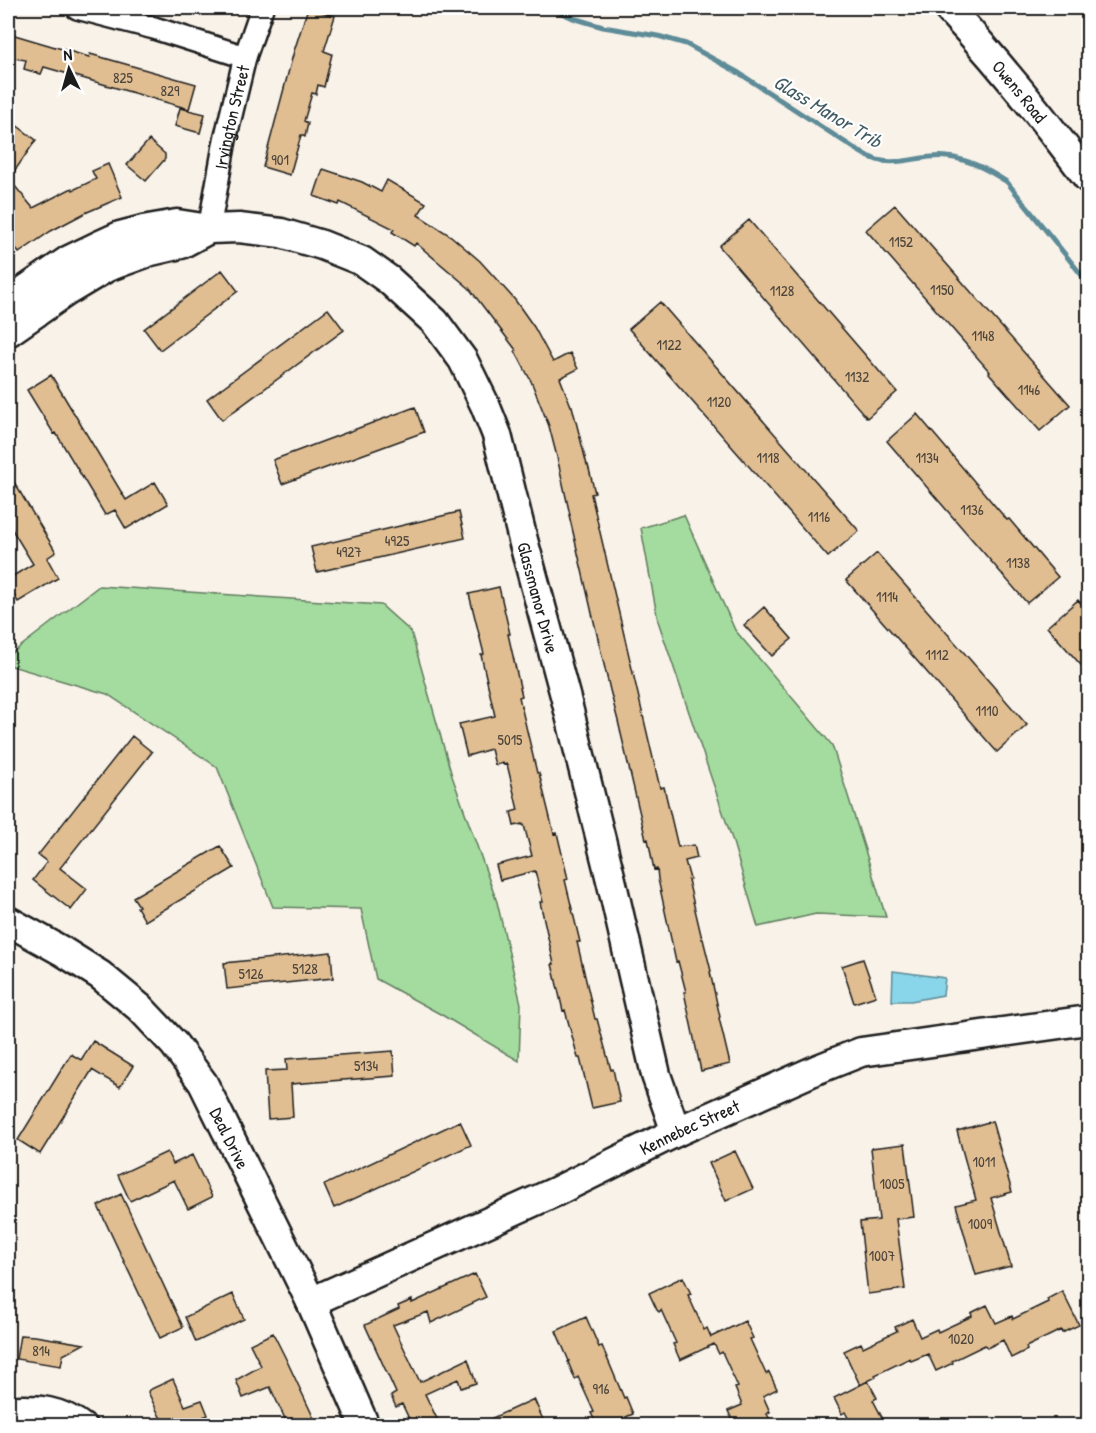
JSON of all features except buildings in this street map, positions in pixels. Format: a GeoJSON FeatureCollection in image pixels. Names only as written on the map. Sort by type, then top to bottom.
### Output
{"type":"FeatureCollection","features":[{"type":"Feature","properties":{"kind":"street"},"geometry":{"type":"LineString","coordinates":[[77,8],[154,28],[245,57]]}},
{"type":"Feature","properties":{"kind":"street","name":"Irvington Street"},"geometry":{"type":"LineString","coordinates":[[209,229],[225,140],[245,57],[262,8]]}},
{"type":"Feature","properties":{"kind":"street","name":"Owens Road"},"geometry":{"type":"LineString","coordinates":[[948,8],[987,50],[1089,178]]}},
{"type":"Feature","properties":{"kind":"street"},"geometry":{"type":"LineString","coordinates":[[8,332],[67,291],[103,257],[120,237],[177,224],[209,229]]}},
{"type":"Feature","properties":{"kind":"street","name":"Glassmanor Drive"},"geometry":{"type":"LineString","coordinates":[[209,229],[239,228],[281,232],[362,261],[389,280],[435,322],[464,360],[497,435],[604,849],[656,1075],[676,1132]]}},
{"type":"Feature","properties":{"kind":"street"},"geometry":{"type":"LineString","coordinates":[[8,303],[69,260],[103,257]]}},
{"type":"Feature","properties":{"kind":"street","name":"Deal Drive"},"geometry":{"type":"LineString","coordinates":[[8,921],[100,975],[140,1008],[174,1044],[203,1083],[311,1302],[365,1425]]}},
{"type":"Feature","properties":{"kind":"street","name":"Kennebec Street"},"geometry":{"type":"LineString","coordinates":[[311,1302],[555,1192],[676,1132],[861,1052],[1089,1020]]}},
{"type":"Feature","properties":{"kind":"street"},"geometry":{"type":"LineString","coordinates":[[8,1407],[36,1406],[54,1409],[73,1416],[86,1425]]}},
{"type":"Feature","properties":{"kind":"green space"},"geometry":{"type":"Polygon","coordinates":[[[684,515],[735,630],[832,745],[886,917],[816,914],[758,927],[732,839],[658,621],[641,528],[684,515]]]}},
{"type":"Feature","properties":{"kind":"green space"},"geometry":{"type":"Polygon","coordinates":[[[99,586],[381,605],[411,632],[452,776],[497,902],[521,1004],[519,1061],[376,979],[361,909],[273,907],[217,767],[107,694],[8,665],[8,656],[99,586]]]}},
{"type":"Feature","properties":{"kind":"water"},"geometry":{"type":"Polygon","coordinates":[[[893,971],[945,978],[943,995],[911,1001],[892,1001],[893,971]]]}},
{"type":"Feature","properties":{"kind":"waterway","name":"Glass Manor Trib"},"geometry":{"type":"LineString","coordinates":[[551,8],[573,18],[603,27],[658,36],[686,44],[739,73],[860,152],[875,159],[894,162],[947,157],[963,160],[985,169],[1007,182],[1088,283]]}}]}
